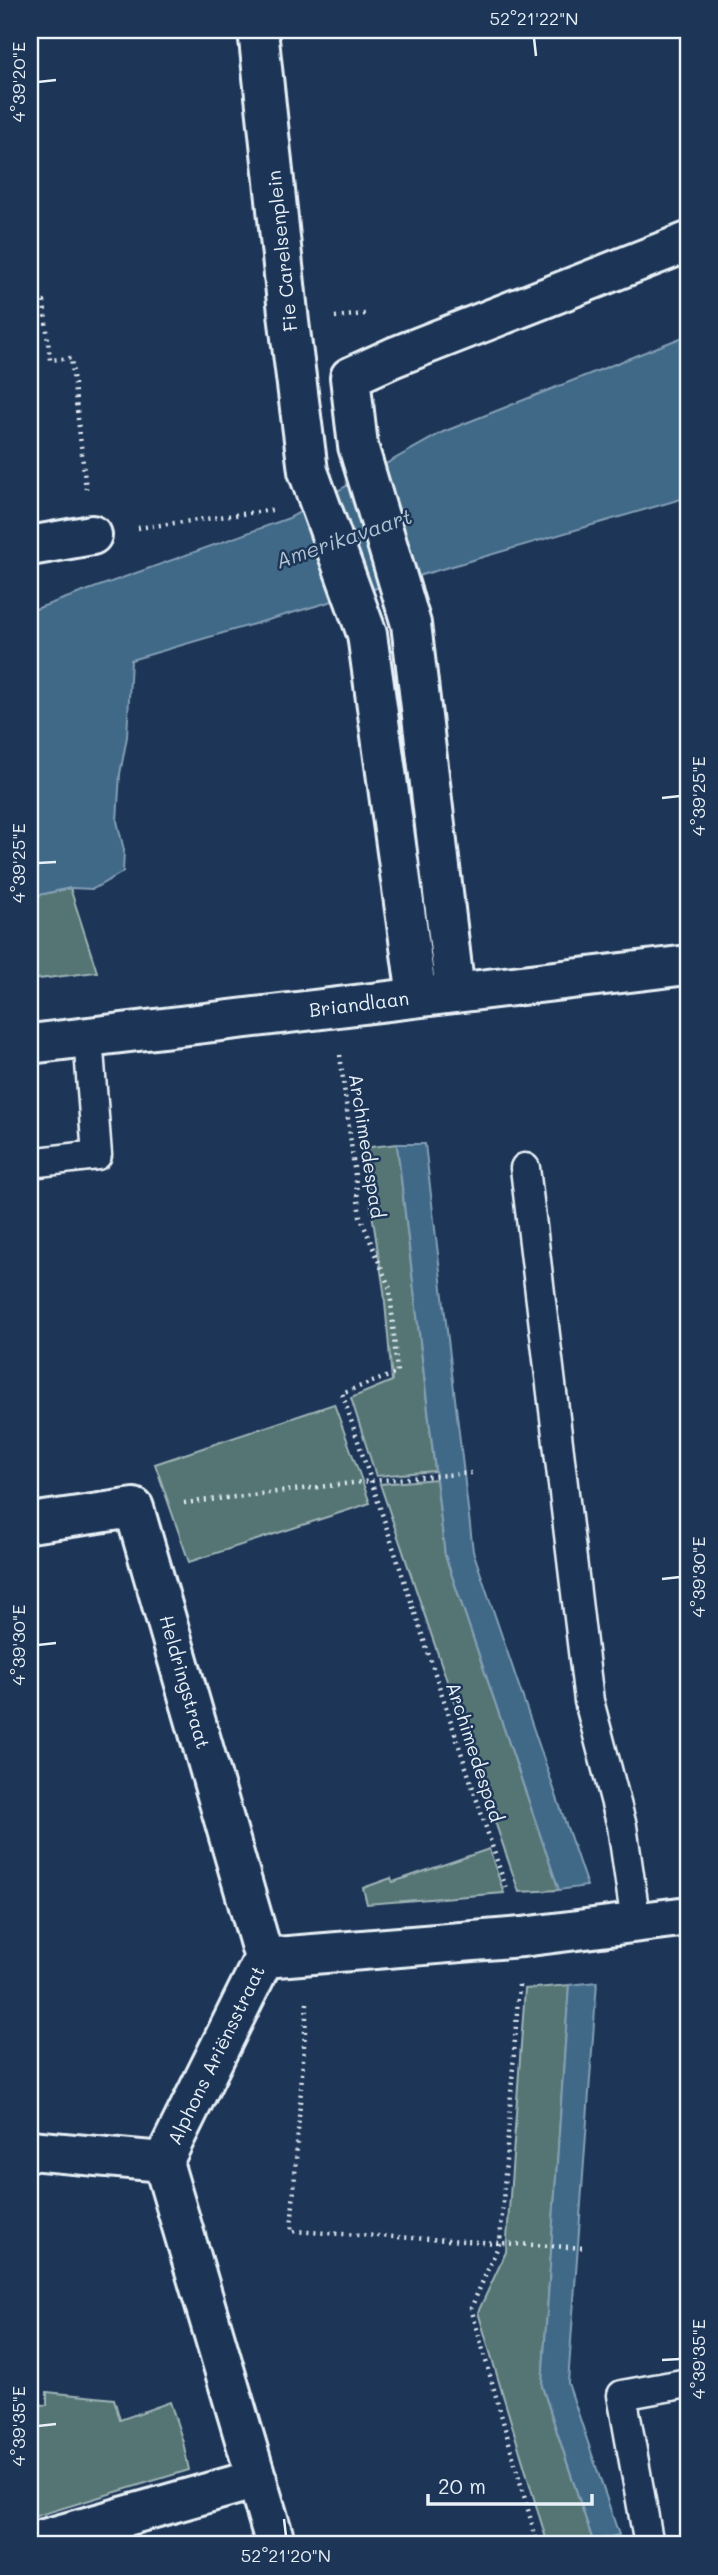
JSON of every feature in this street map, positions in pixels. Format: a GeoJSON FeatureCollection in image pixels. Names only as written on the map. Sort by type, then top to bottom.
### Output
{"type":"FeatureCollection","features":[{"type":"Feature","properties":{"kind":"street","name":"Fie Carelsenplein"},"geometry":{"type":"LineString","coordinates":[[258,30],[308,471],[367,634],[417,997]]}},
{"type":"Feature","properties":{"kind":"street"},"geometry":{"type":"LineString","coordinates":[[455,993],[411,624],[358,446],[350,377],[394,357],[688,242]]}},
{"type":"Feature","properties":{"kind":"street"},"geometry":{"type":"LineString","coordinates":[[30,545],[92,535]]}},
{"type":"Feature","properties":{"kind":"street","name":"Briandlaan"},"geometry":{"type":"LineString","coordinates":[[30,1044],[688,965]]}},
{"type":"Feature","properties":{"kind":"street"},"geometry":{"type":"LineString","coordinates":[[30,1523],[134,1508]]}},
{"type":"Feature","properties":{"kind":"street","name":"Heldringstraat"},"geometry":{"type":"LineString","coordinates":[[134,1508],[264,1958]]}},
{"type":"Feature","properties":{"kind":"street","name":"Alphons Ariënsstraat"},"geometry":{"type":"LineString","coordinates":[[276,2545],[163,2162],[264,1958],[522,1937],[688,1916]]}},
{"type":"Feature","properties":{"kind":"street"},"geometry":{"type":"LineString","coordinates":[[30,2150],[163,2162]]}},
{"type":"Feature","properties":{"kind":"street"},"geometry":{"type":"LineString","coordinates":[[30,2543],[257,2479]]}},
{"type":"Feature","properties":{"kind":"lane"},"geometry":{"type":"LineString","coordinates":[[30,1163],[97,1155],[88,1037]]}},
{"type":"Feature","properties":{"kind":"lane"},"geometry":{"type":"LineString","coordinates":[[525,1168],[589,1701],[622,1826],[636,1923]]}},
{"type":"Feature","properties":{"kind":"lane"},"geometry":{"type":"LineString","coordinates":[[649,2545],[622,2395],[688,2383]]}},
{"type":"Feature","properties":{"kind":"path"},"geometry":{"type":"LineString","coordinates":[[30,304],[44,302],[50,360],[71,358],[92,535],[298,506],[296,481],[308,471]]}},
{"type":"Feature","properties":{"kind":"path","name":"Archimedespad"},"geometry":{"type":"LineString","coordinates":[[334,1007],[360,1216],[390,1289],[397,1373],[342,1393],[522,1937],[500,2242],[471,2308],[538,2545]]}},
{"type":"Feature","properties":{"kind":"path"},"geometry":{"type":"LineString","coordinates":[[134,1508],[370,1481],[472,1473]]}},
{"type":"Feature","properties":{"kind":"path"},"geometry":{"type":"LineString","coordinates":[[310,1955],[291,2231],[586,2248]]}},
{"type":"Feature","properties":{"kind":"path"},"geometry":{"type":"LineString","coordinates":[[30,2398],[42,2399]]}},
{"type":"Feature","properties":{"kind":"green space"},"geometry":{"type":"Polygon","coordinates":[[[70,888],[97,972],[30,980],[30,897],[70,888]]]}},
{"type":"Feature","properties":{"kind":"green space"},"geometry":{"type":"Polygon","coordinates":[[[397,1144],[435,1471],[376,1476],[351,1398],[392,1381],[384,1291],[362,1148],[397,1144]]]}},
{"type":"Feature","properties":{"kind":"green space"},"geometry":{"type":"Polygon","coordinates":[[[334,1404],[370,1503],[189,1562],[155,1464],[334,1404]]]}},
{"type":"Feature","properties":{"kind":"green space"},"geometry":{"type":"Polygon","coordinates":[[[436,1479],[445,1555],[559,1890],[519,1892],[380,1484],[436,1479]]]}},
{"type":"Feature","properties":{"kind":"green space"},"geometry":{"type":"Polygon","coordinates":[[[489,1849],[504,1893],[367,1904],[363,1888],[391,1878],[393,1882],[489,1849]]]}},
{"type":"Feature","properties":{"kind":"green space"},"geometry":{"type":"Polygon","coordinates":[[[569,1985],[542,2386],[593,2541],[574,2545],[548,2545],[478,2312],[506,2252],[525,1989],[569,1985]]]}},
{"type":"Feature","properties":{"kind":"green space"},"geometry":{"type":"Polygon","coordinates":[[[47,2392],[114,2399],[120,2420],[170,2402],[189,2470],[30,2518],[30,2404],[47,2405],[47,2392]]]}},
{"type":"Feature","properties":{"kind":"water","name":"Amerikavaart"},"geometry":{"type":"Polygon","coordinates":[[[688,335],[688,497],[131,660],[127,737],[120,774],[117,821],[124,850],[123,872],[93,889],[70,888],[30,897],[30,611],[289,518],[443,432],[688,335]]]}},
{"type":"Feature","properties":{"kind":"water"},"geometry":{"type":"Polygon","coordinates":[[[397,1144],[425,1144],[473,1551],[587,1886],[559,1890],[445,1555],[397,1144]]]}},
{"type":"Feature","properties":{"kind":"water"},"geometry":{"type":"Polygon","coordinates":[[[597,1982],[568,2383],[619,2535],[593,2541],[542,2386],[569,1985],[597,1982]]]}}]}
